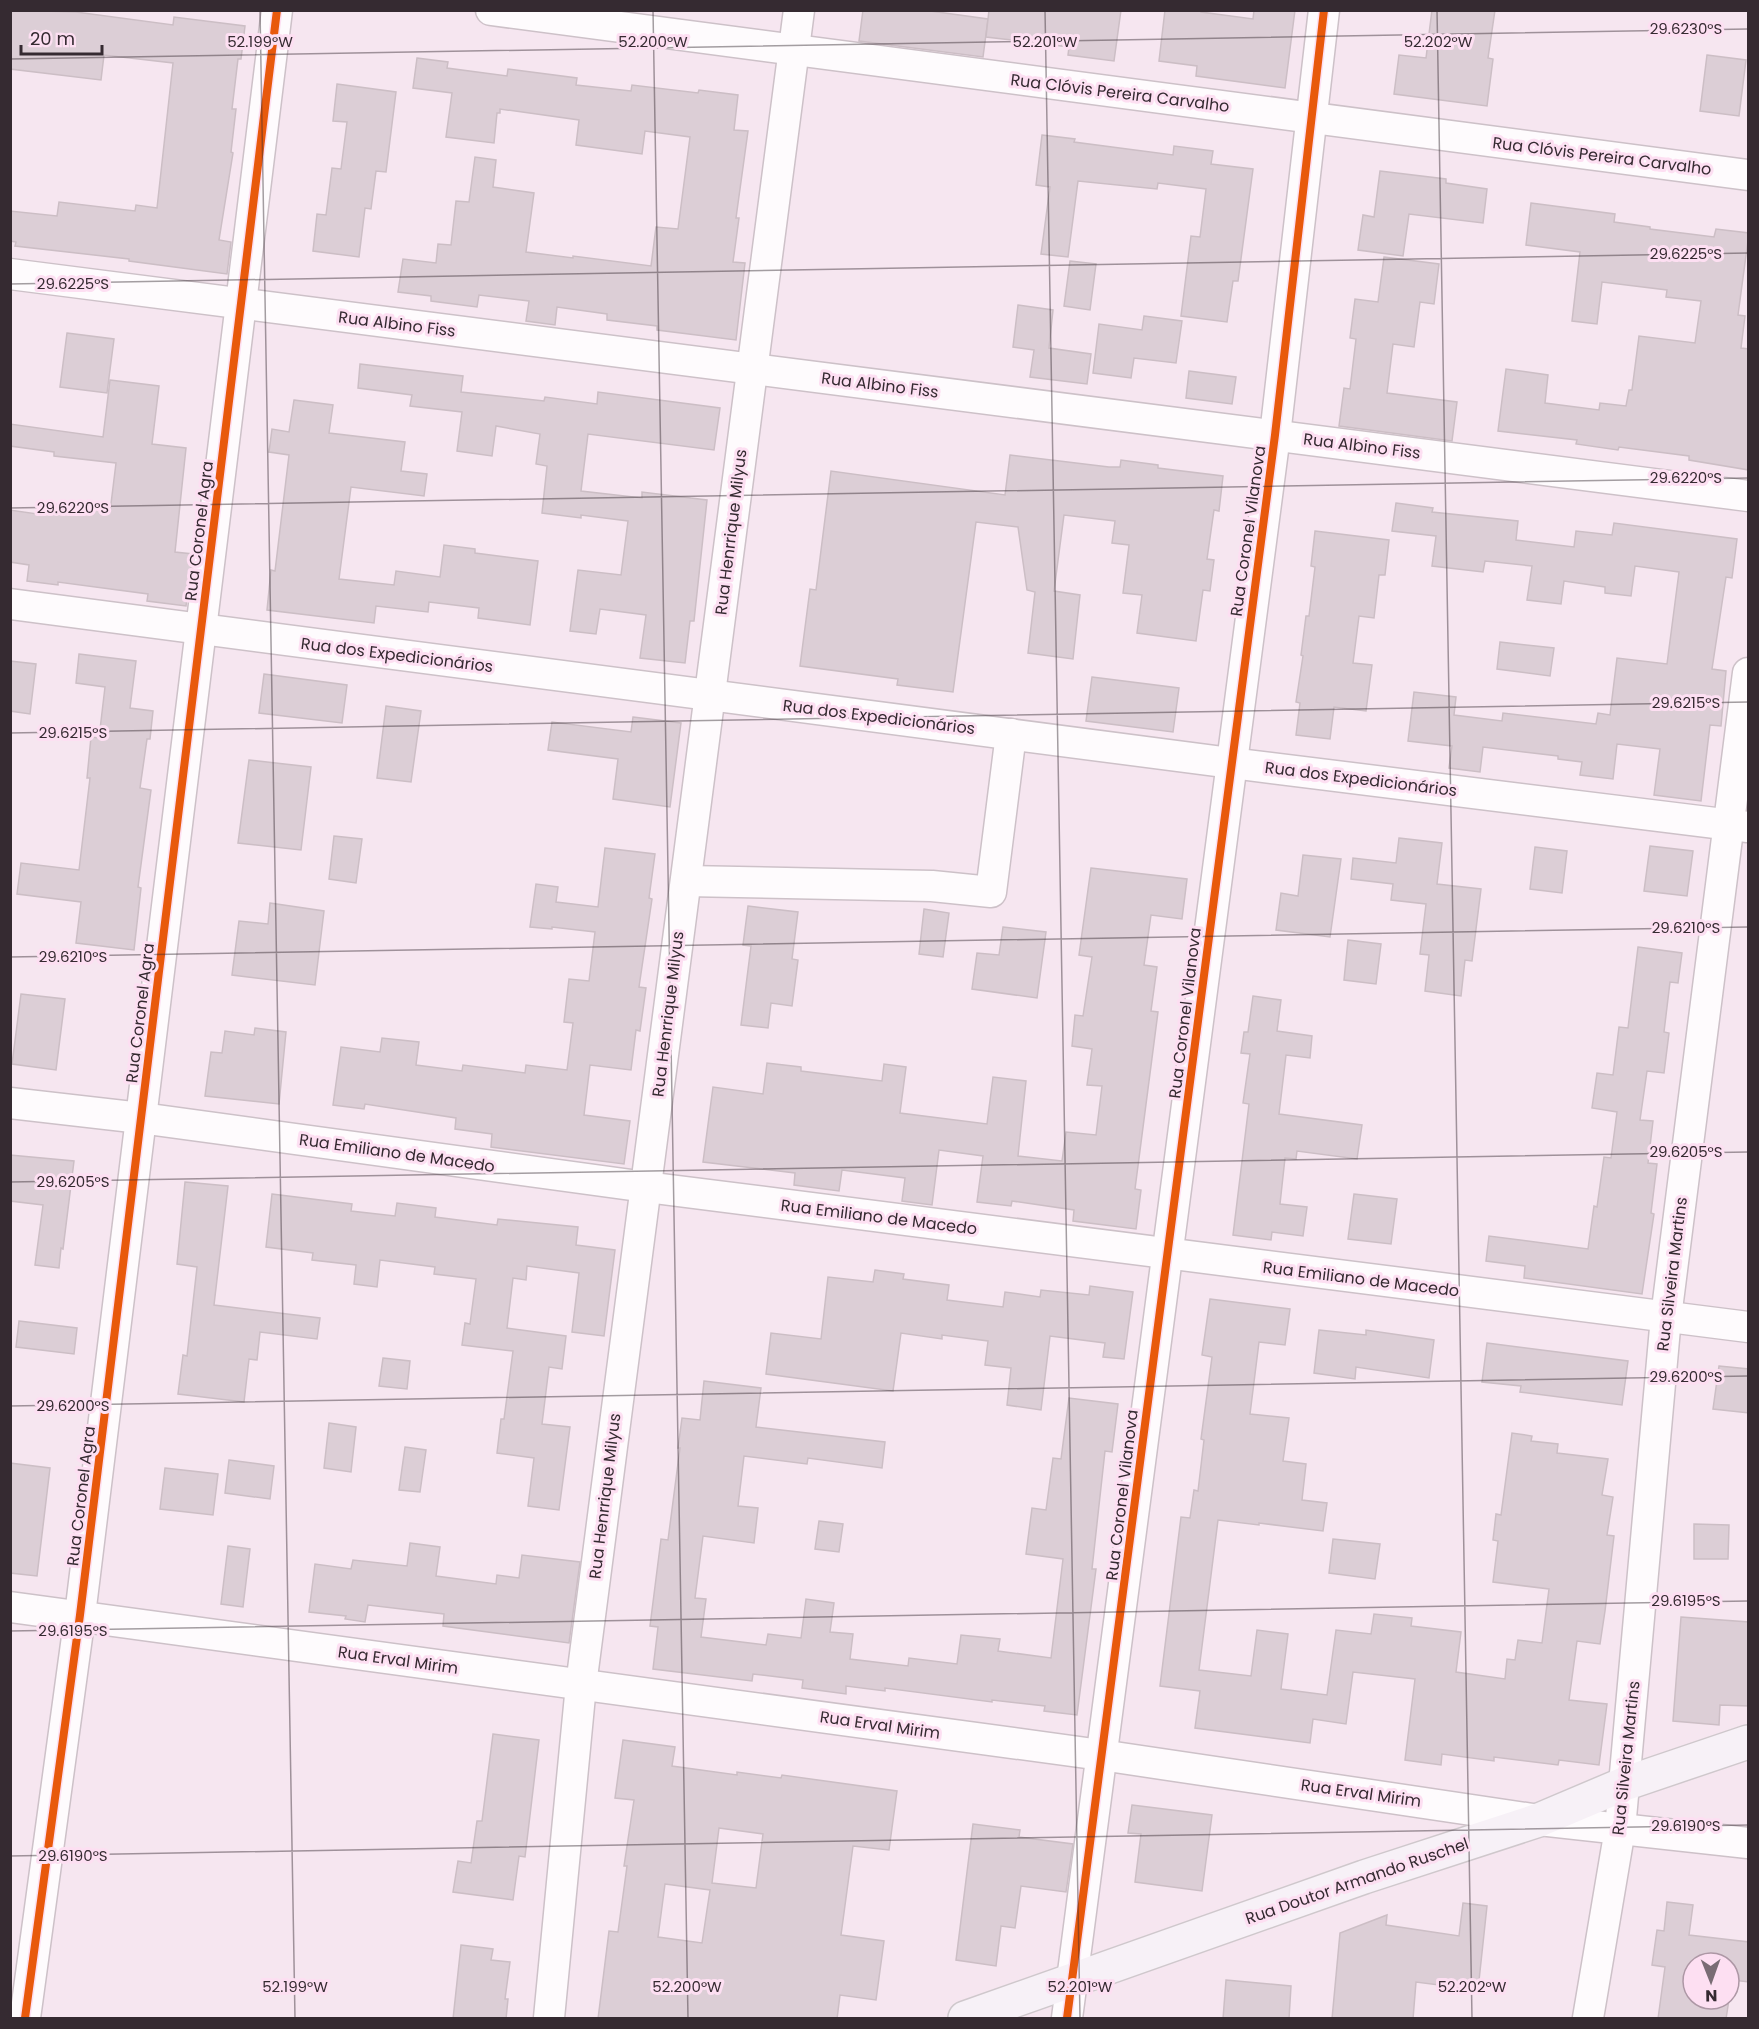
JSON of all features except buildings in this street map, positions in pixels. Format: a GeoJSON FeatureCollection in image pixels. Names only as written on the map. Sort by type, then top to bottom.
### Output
{"type":"FeatureCollection","features":[{"type":"Feature","properties":{"kind":"main road","name":"Rua Doutor Armando Ruschel"},"geometry":{"type":"LineString","coordinates":[[965,2019],[1364,1877],[1539,1820],[1624,1784],[1749,1742]]}},
{"type":"Feature","properties":{"kind":"street","name":"Rua Coronel Agra"},"geometry":{"type":"LineString","coordinates":[[25,2019],[80,1616],[277,10]]}},
{"type":"Feature","properties":{"kind":"street","name":"Rua Clóvis Pereira Carvalho"},"geometry":{"type":"LineString","coordinates":[[491,10],[1749,175]]}},
{"type":"Feature","properties":{"kind":"street","name":"Rua Henrrique Milyus"},"geometry":{"type":"LineString","coordinates":[[549,2019],[581,1685],[799,10]]}},
{"type":"Feature","properties":{"kind":"street","name":"Rua Coronel Vilanova"},"geometry":{"type":"LineString","coordinates":[[1067,2019],[1275,435],[1324,10]]}},
{"type":"Feature","properties":{"kind":"street","name":"Rua Albino Fiss"},"geometry":{"type":"LineString","coordinates":[[10,274],[1749,496]]}},
{"type":"Feature","properties":{"kind":"street","name":"Rua dos Expedicionários"},"geometry":{"type":"LineString","coordinates":[[10,604],[1231,763],[1739,825]]}},
{"type":"Feature","properties":{"kind":"street","name":"Rua Silveira Martins"},"geometry":{"type":"LineString","coordinates":[[1588,2019],[1620,1829],[1666,1317],[1739,825],[1749,673]]}},
{"type":"Feature","properties":{"kind":"street"},"geometry":{"type":"LineString","coordinates":[[686,881],[932,886],[990,892],[1011,734]]}},
{"type":"Feature","properties":{"kind":"street","name":"Rua Emiliano de Macedo"},"geometry":{"type":"LineString","coordinates":[[10,1103],[141,1118],[646,1187],[1749,1328]]}},
{"type":"Feature","properties":{"kind":"street","name":"Rua Erval Mirim"},"geometry":{"type":"LineString","coordinates":[[10,1606],[1101,1755],[1539,1820],[1749,1843]]}},
{"type":"Feature","properties":{"kind":"cycle path"},"geometry":{"type":"LineString","coordinates":[[25,2018],[80,1615],[277,10]]}},
{"type":"Feature","properties":{"kind":"cycle path"},"geometry":{"type":"LineString","coordinates":[[1067,2018],[1275,435],[1324,10]]}}]}
